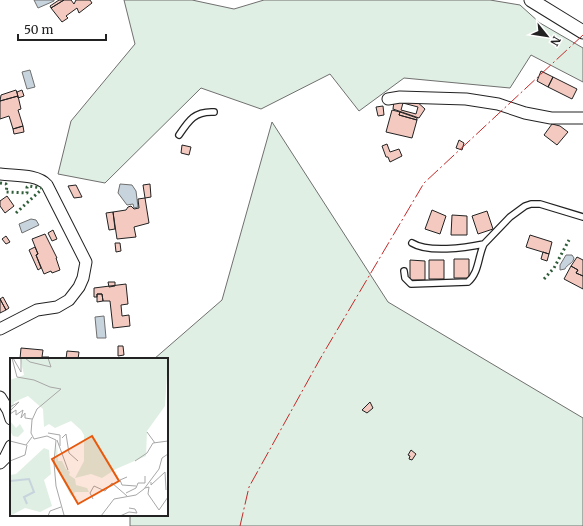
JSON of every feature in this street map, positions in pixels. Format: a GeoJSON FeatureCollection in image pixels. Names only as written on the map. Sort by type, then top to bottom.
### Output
{"type":"FeatureCollection","features":[{"type":"Feature","properties":{"kind":"street"},"geometry":{"type":"LineString","coordinates":[[531,0],[583,32]]}},
{"type":"Feature","properties":{"kind":"street"},"geometry":{"type":"LineString","coordinates":[[388,99],[400,97],[466,99],[498,104],[525,113],[551,118],[583,118]]}},
{"type":"Feature","properties":{"kind":"street"},"geometry":{"type":"LineString","coordinates":[[0,174],[43,180],[47,185],[86,262],[81,282],[69,300],[57,307],[37,310],[0,329]]}},
{"type":"Feature","properties":{"kind":"street"},"geometry":{"type":"LineString","coordinates":[[0,397],[10,416]]}},
{"type":"Feature","properties":{"kind":"street"},"geometry":{"type":"LineString","coordinates":[[0,463],[5,458],[10,448]]}},
{"type":"Feature","properties":{"kind":"lane"},"geometry":{"type":"LineString","coordinates":[[179,135],[188,121],[194,116],[207,112],[214,112]]}},
{"type":"Feature","properties":{"kind":"lane"},"geometry":{"type":"LineString","coordinates":[[404,271],[405,278],[411,284],[468,282],[475,274],[479,255],[484,244],[510,217],[525,206],[540,204],[583,217]]}},
{"type":"Feature","properties":{"kind":"lane"},"geometry":{"type":"LineString","coordinates":[[412,243],[424,248],[438,249],[484,244]]}},
{"type":"Feature","properties":{"kind":"green space"},"geometry":{"type":"Polygon","coordinates":[[[124,0],[192,0],[234,9],[264,0],[490,0],[520,5],[540,23],[583,48],[583,82],[531,55],[510,88],[404,78],[359,111],[330,74],[261,109],[201,88],[105,183],[58,174],[71,121],[135,44],[124,0]]]}},
{"type":"Feature","properties":{"kind":"green space"},"geometry":{"type":"Polygon","coordinates":[[[272,122],[388,302],[583,418],[583,526],[130,526],[130,516],[168,516],[168,358],[155,358],[222,300],[272,122]]]}},
{"type":"Feature","properties":{"kind":"shaded area"},"geometry":{"type":"Polygon","coordinates":[[[34,0],[54,0],[54,1],[38,8],[34,0]]]}},
{"type":"Feature","properties":{"kind":"shaded area"},"geometry":{"type":"Polygon","coordinates":[[[30,70],[35,87],[27,89],[22,72],[30,70]]]}},
{"type":"Feature","properties":{"kind":"shaded area"},"geometry":{"type":"Polygon","coordinates":[[[120,184],[132,185],[136,191],[138,207],[134,208],[133,204],[127,205],[118,193],[120,184]]]}},
{"type":"Feature","properties":{"kind":"shaded area"},"geometry":{"type":"Polygon","coordinates":[[[31,219],[36,220],[39,225],[22,233],[19,224],[31,219]]]}},
{"type":"Feature","properties":{"kind":"shaded area"},"geometry":{"type":"Polygon","coordinates":[[[566,255],[572,255],[574,258],[565,269],[560,270],[560,265],[566,255]]]}},
{"type":"Feature","properties":{"kind":"shaded area"},"geometry":{"type":"Polygon","coordinates":[[[104,316],[106,338],[97,338],[95,317],[104,316]]]}},
{"type":"Feature","properties":{"kind":"building"},"geometry":{"type":"Polygon","coordinates":[[[59,0],[64,0],[51,8],[50,6],[59,0]]]}},
{"type":"Feature","properties":{"kind":"building"},"geometry":{"type":"Polygon","coordinates":[[[64,0],[71,0],[74,4],[76,0],[90,0],[92,3],[79,13],[77,8],[66,16],[68,18],[62,22],[51,8],[64,0]]]}},
{"type":"Feature","properties":{"kind":"building"},"geometry":{"type":"Polygon","coordinates":[[[541,71],[553,77],[548,87],[537,81],[541,71]]]}},
{"type":"Feature","properties":{"kind":"building"},"geometry":{"type":"Polygon","coordinates":[[[553,77],[577,89],[572,99],[548,87],[553,77]]]}},
{"type":"Feature","properties":{"kind":"building"},"geometry":{"type":"Polygon","coordinates":[[[16,90],[18,96],[0,101],[1,95],[16,90]]]}},
{"type":"Feature","properties":{"kind":"building"},"geometry":{"type":"Polygon","coordinates":[[[22,90],[24,96],[18,98],[17,92],[22,90]]]}},
{"type":"Feature","properties":{"kind":"building"},"geometry":{"type":"Polygon","coordinates":[[[18,96],[21,109],[18,110],[23,126],[13,129],[9,116],[0,119],[0,101],[18,96]]]}},
{"type":"Feature","properties":{"kind":"building"},"geometry":{"type":"Polygon","coordinates":[[[415,100],[425,109],[419,118],[393,109],[394,101],[415,100]],[[403,103],[401,110],[416,114],[418,107],[403,103]]]}},
{"type":"Feature","properties":{"kind":"building"},"geometry":{"type":"Polygon","coordinates":[[[383,106],[384,115],[378,116],[376,107],[383,106]]]}},
{"type":"Feature","properties":{"kind":"building"},"geometry":{"type":"Polygon","coordinates":[[[392,110],[400,112],[399,115],[417,120],[412,138],[386,132],[392,110]]]}},
{"type":"Feature","properties":{"kind":"building"},"geometry":{"type":"Polygon","coordinates":[[[400,112],[417,118],[417,120],[399,115],[400,112]]]}},
{"type":"Feature","properties":{"kind":"building"},"geometry":{"type":"Polygon","coordinates":[[[552,124],[560,126],[568,132],[557,145],[544,135],[552,124]]]}},
{"type":"Feature","properties":{"kind":"building"},"geometry":{"type":"Polygon","coordinates":[[[23,126],[24,132],[14,134],[13,129],[23,126]]]}},
{"type":"Feature","properties":{"kind":"building"},"geometry":{"type":"Polygon","coordinates":[[[459,140],[464,143],[462,150],[456,148],[459,140]]]}},
{"type":"Feature","properties":{"kind":"building"},"geometry":{"type":"Polygon","coordinates":[[[387,144],[390,152],[399,149],[402,156],[390,162],[388,157],[386,157],[382,146],[387,144]]]}},
{"type":"Feature","properties":{"kind":"building"},"geometry":{"type":"Polygon","coordinates":[[[182,145],[191,147],[189,155],[181,153],[182,145]]]}},
{"type":"Feature","properties":{"kind":"building"},"geometry":{"type":"Polygon","coordinates":[[[150,184],[151,197],[145,198],[143,185],[150,184]]]}},
{"type":"Feature","properties":{"kind":"building"},"geometry":{"type":"Polygon","coordinates":[[[76,185],[82,197],[74,198],[68,186],[76,185]]]}},
{"type":"Feature","properties":{"kind":"building"},"geometry":{"type":"Polygon","coordinates":[[[7,196],[14,206],[5,213],[0,206],[0,201],[7,196]]]}},
{"type":"Feature","properties":{"kind":"building"},"geometry":{"type":"Polygon","coordinates":[[[145,198],[149,223],[134,227],[136,237],[117,239],[113,212],[126,210],[131,206],[134,209],[139,208],[138,199],[145,198]]]}},
{"type":"Feature","properties":{"kind":"building"},"geometry":{"type":"Polygon","coordinates":[[[432,210],[446,216],[440,234],[425,229],[432,210]]]}},
{"type":"Feature","properties":{"kind":"building"},"geometry":{"type":"Polygon","coordinates":[[[487,211],[493,229],[478,234],[472,216],[487,211]]]}},
{"type":"Feature","properties":{"kind":"building"},"geometry":{"type":"Polygon","coordinates":[[[113,212],[115,229],[109,230],[106,213],[113,212]]]}},
{"type":"Feature","properties":{"kind":"building"},"geometry":{"type":"Polygon","coordinates":[[[452,215],[467,216],[467,235],[451,235],[452,215]]]}},
{"type":"Feature","properties":{"kind":"building"},"geometry":{"type":"Polygon","coordinates":[[[53,230],[57,239],[52,241],[48,233],[53,230]]]}},
{"type":"Feature","properties":{"kind":"building"},"geometry":{"type":"Polygon","coordinates":[[[45,234],[57,258],[60,270],[52,273],[51,271],[44,274],[36,255],[38,254],[32,239],[45,234]]]}},
{"type":"Feature","properties":{"kind":"building"},"geometry":{"type":"Polygon","coordinates":[[[530,235],[552,242],[549,254],[526,247],[530,235]]]}},
{"type":"Feature","properties":{"kind":"building"},"geometry":{"type":"Polygon","coordinates":[[[6,236],[10,242],[6,244],[2,239],[6,236]]]}},
{"type":"Feature","properties":{"kind":"building"},"geometry":{"type":"Polygon","coordinates":[[[115,243],[120,243],[121,251],[116,252],[115,243]]]}},
{"type":"Feature","properties":{"kind":"building"},"geometry":{"type":"Polygon","coordinates":[[[35,247],[38,254],[36,255],[41,268],[38,270],[29,250],[35,247]]]}},
{"type":"Feature","properties":{"kind":"building"},"geometry":{"type":"Polygon","coordinates":[[[543,252],[549,254],[547,261],[541,259],[543,252]]]}},
{"type":"Feature","properties":{"kind":"building"},"geometry":{"type":"Polygon","coordinates":[[[577,257],[583,260],[583,276],[576,273],[578,270],[571,266],[577,257]]]}},
{"type":"Feature","properties":{"kind":"building"},"geometry":{"type":"Polygon","coordinates":[[[454,259],[469,259],[469,278],[454,278],[454,259]]]}},
{"type":"Feature","properties":{"kind":"building"},"geometry":{"type":"Polygon","coordinates":[[[410,260],[425,261],[425,280],[410,280],[410,260]]]}},
{"type":"Feature","properties":{"kind":"building"},"geometry":{"type":"Polygon","coordinates":[[[429,260],[444,260],[444,279],[429,279],[429,260]]]}},
{"type":"Feature","properties":{"kind":"building"},"geometry":{"type":"Polygon","coordinates":[[[571,266],[578,270],[576,273],[583,276],[583,289],[564,279],[571,266]]]}},
{"type":"Feature","properties":{"kind":"building"},"geometry":{"type":"Polygon","coordinates":[[[108,282],[115,282],[115,286],[109,287],[108,282]]]}},
{"type":"Feature","properties":{"kind":"building"},"geometry":{"type":"Polygon","coordinates":[[[126,284],[128,304],[121,305],[122,316],[129,315],[130,326],[113,328],[110,301],[103,301],[102,294],[97,294],[97,297],[94,297],[94,288],[126,284]]]}},
{"type":"Feature","properties":{"kind":"building"},"geometry":{"type":"Polygon","coordinates":[[[97,294],[102,294],[103,301],[97,302],[97,294]]]}},
{"type":"Feature","properties":{"kind":"building"},"geometry":{"type":"Polygon","coordinates":[[[3,297],[9,308],[6,310],[0,299],[3,297]]]}},
{"type":"Feature","properties":{"kind":"building"},"geometry":{"type":"Polygon","coordinates":[[[0,299],[6,310],[0,313],[0,299]]]}},
{"type":"Feature","properties":{"kind":"building"},"geometry":{"type":"Polygon","coordinates":[[[118,346],[123,346],[124,355],[118,356],[118,346]]]}},
{"type":"Feature","properties":{"kind":"building"},"geometry":{"type":"Polygon","coordinates":[[[21,348],[43,350],[42,357],[49,357],[49,358],[20,358],[21,348]]]}},
{"type":"Feature","properties":{"kind":"building"},"geometry":{"type":"Polygon","coordinates":[[[67,351],[79,352],[78,358],[66,358],[67,351]]]}},
{"type":"Feature","properties":{"kind":"building"},"geometry":{"type":"Polygon","coordinates":[[[370,402],[373,408],[367,413],[362,410],[370,402]]]}},
{"type":"Feature","properties":{"kind":"building"},"geometry":{"type":"Polygon","coordinates":[[[411,450],[416,454],[412,460],[409,459],[410,456],[408,455],[411,450]]]}},
{"type":"Feature","properties":{"kind":"hedge"},"geometry":{"type":"LineString","coordinates":[[0,183],[6,184],[6,192],[27,193],[27,187],[29,186],[41,188]]}},
{"type":"Feature","properties":{"kind":"hedge"},"geometry":{"type":"LineString","coordinates":[[16,213],[42,189]]}},
{"type":"Feature","properties":{"kind":"hedge"},"geometry":{"type":"LineString","coordinates":[[544,279],[554,268],[569,240]]}},
{"type":"Feature","properties":{"kind":"power"},"geometry":{"type":"LineString","coordinates":[[240,526],[249,487],[320,359],[424,183],[583,35]]}}]}
